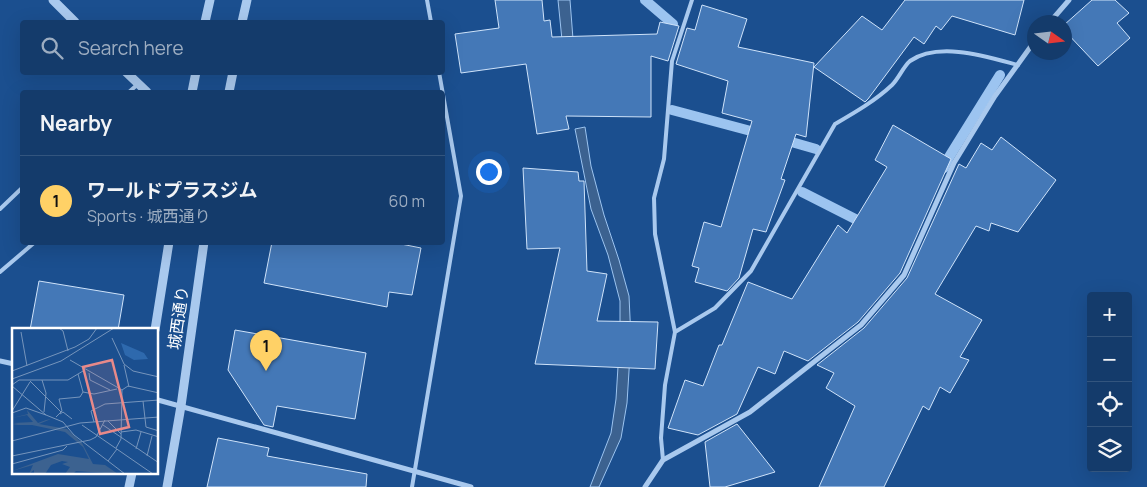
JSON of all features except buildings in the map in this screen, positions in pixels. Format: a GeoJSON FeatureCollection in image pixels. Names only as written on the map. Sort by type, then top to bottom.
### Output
{"type":"FeatureCollection","features":[{"type":"Feature","properties":{"kind":"street"},"geometry":{"type":"LineString","coordinates":[[53,0],[73,20]]}},
{"type":"Feature","properties":{"kind":"street"},"geometry":{"type":"LineString","coordinates":[[205,20],[210,0]]}},
{"type":"Feature","properties":{"kind":"street"},"geometry":{"type":"LineString","coordinates":[[242,20],[247,0]]}},
{"type":"Feature","properties":{"kind":"street"},"geometry":{"type":"LineString","coordinates":[[1056,15],[1069,0]]}},
{"type":"Feature","properties":{"kind":"street"},"geometry":{"type":"LineString","coordinates":[[645,487],[663,460],[750,412],[861,325],[904,274],[954,163],[995,96],[1027,52]]}},
{"type":"Feature","properties":{"kind":"street"},"geometry":{"type":"LineString","coordinates":[[129,75],[145,90]]}},
{"type":"Feature","properties":{"kind":"street"},"geometry":{"type":"LineString","coordinates":[[192,90],[195,75]]}},
{"type":"Feature","properties":{"kind":"street"},"geometry":{"type":"LineString","coordinates":[[229,90],[232,75]]}},
{"type":"Feature","properties":{"kind":"street","name":"城西通り"},"geometry":{"type":"LineString","coordinates":[[155,328],[168,245]]}},
{"type":"Feature","properties":{"kind":"street","name":"城西通り"},"geometry":{"type":"LineString","coordinates":[[167,487],[181,406],[204,245]]}},
{"type":"Feature","properties":{"kind":"street"},"geometry":{"type":"LineString","coordinates":[[159,400],[470,487]]}},
{"type":"Feature","properties":{"kind":"street"},"geometry":{"type":"LineString","coordinates":[[130,487],[132,474]]}},
{"type":"Feature","properties":{"kind":"lane"},"geometry":{"type":"LineString","coordinates":[[427,0],[430,20]]}},
{"type":"Feature","properties":{"kind":"lane"},"geometry":{"type":"LineString","coordinates":[[663,460],[660,438],[665,385],[675,332],[655,234],[654,198],[664,159],[672,61],[692,0]]}},
{"type":"Feature","properties":{"kind":"lane"},"geometry":{"type":"LineString","coordinates":[[675,332],[714,308],[751,271],[835,124],[892,85],[910,61],[934,52],[972,53],[1018,65]]}},
{"type":"Feature","properties":{"kind":"lane"},"geometry":{"type":"LineString","coordinates":[[440,75],[442,90]]}},
{"type":"Feature","properties":{"kind":"lane"},"geometry":{"type":"LineString","coordinates":[[131,90],[138,84]]}},
{"type":"Feature","properties":{"kind":"lane"},"geometry":{"type":"LineString","coordinates":[[412,487],[461,196],[445,106]]}},
{"type":"Feature","properties":{"kind":"lane"},"geometry":{"type":"LineString","coordinates":[[0,208],[20,190]]}},
{"type":"Feature","properties":{"kind":"lane"},"geometry":{"type":"LineString","coordinates":[[0,272],[32,245]]}},
{"type":"Feature","properties":{"kind":"water"},"geometry":{"type":"Polygon","coordinates":[[[558,0],[570,0],[573,39],[562,40],[558,0]]]}},
{"type":"Feature","properties":{"kind":"water"},"geometry":{"type":"Polygon","coordinates":[[[585,127],[591,166],[629,296],[631,339],[627,403],[621,438],[599,487],[590,487],[611,433],[616,399],[620,301],[608,255],[591,209],[575,129],[585,127]]]}},
{"type":"Feature","properties":{"kind":"waterway"},"geometry":{"type":"LineString","coordinates":[[645,0],[673,24]]}},
{"type":"Feature","properties":{"kind":"waterway"},"geometry":{"type":"LineString","coordinates":[[944,168],[1000,75]]}},
{"type":"Feature","properties":{"kind":"waterway"},"geometry":{"type":"LineString","coordinates":[[672,110],[762,134]]}},
{"type":"Feature","properties":{"kind":"waterway"},"geometry":{"type":"LineString","coordinates":[[781,139],[816,149]]}},
{"type":"Feature","properties":{"kind":"waterway"},"geometry":{"type":"LineString","coordinates":[[802,192],[867,225]]}},
{"type":"Feature","properties":{"kind":"place","name":"ワールドプラスジム"},"geometry":{"type":"Point","coordinates":[266,371]}}]}
